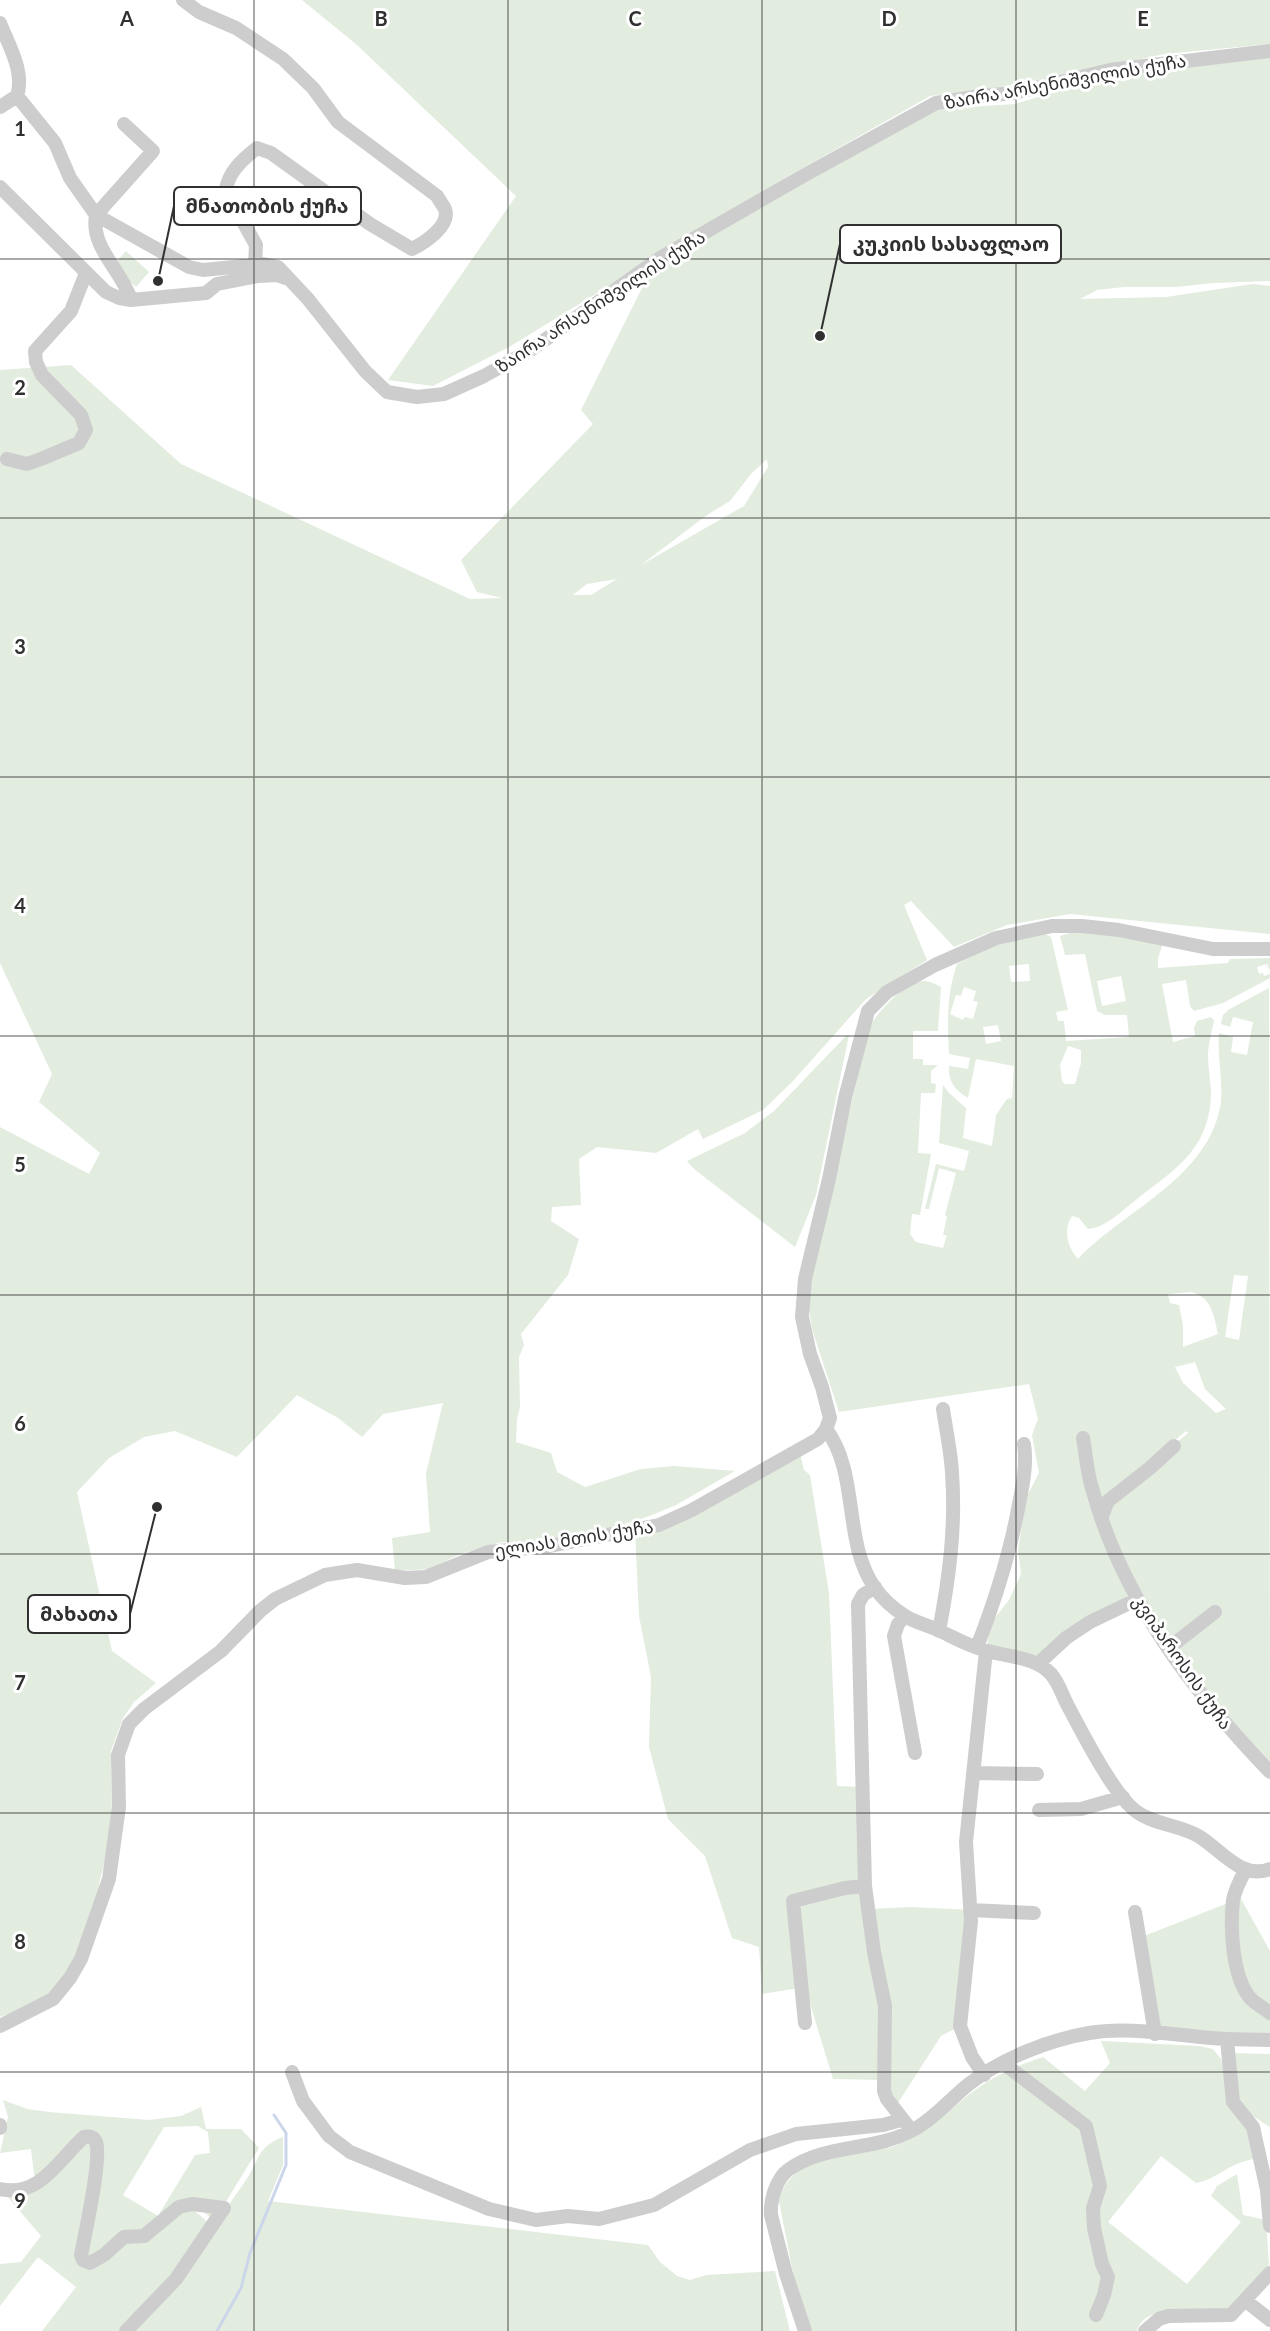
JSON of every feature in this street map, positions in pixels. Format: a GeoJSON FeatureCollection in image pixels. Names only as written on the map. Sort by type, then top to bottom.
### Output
{"type":"FeatureCollection","features":[{"type":"Feature","properties":{"kind":"street"},"geometry":{"type":"LineString","coordinates":[[183,0],[199,12],[236,28],[283,59],[313,88],[338,122],[437,196],[446,210],[445,221],[422,244],[411,249],[369,224],[271,153],[257,148],[243,159],[226,182],[226,191],[256,245],[256,270]]}},
{"type":"Feature","properties":{"kind":"street"},"geometry":{"type":"LineString","coordinates":[[0,23],[17,66],[21,85],[17,96],[0,107]]}},
{"type":"Feature","properties":{"kind":"street","name":"ზაირა არსენიშვილის ქუჩა"},"geometry":{"type":"LineString","coordinates":[[256,270],[277,274],[293,281],[338,334],[365,371],[387,392],[417,397],[444,394],[484,376],[532,348],[660,258],[936,103],[1014,93],[1110,70],[1270,51]]}},
{"type":"Feature","properties":{"kind":"street"},"geometry":{"type":"LineString","coordinates":[[17,96],[55,143],[70,178],[96,215],[189,267],[203,270],[256,270]]}},
{"type":"Feature","properties":{"kind":"street"},"geometry":{"type":"LineString","coordinates":[[124,124],[153,151],[96,215],[94,226],[106,258],[128,289],[131,300]]}},
{"type":"Feature","properties":{"kind":"street"},"geometry":{"type":"LineString","coordinates":[[0,187],[106,292],[118,298],[131,300],[206,293],[217,284],[256,270]]}},
{"type":"Feature","properties":{"kind":"street"},"geometry":{"type":"LineString","coordinates":[[7,459],[27,464],[41,459],[78,443],[86,430],[81,415],[42,375],[36,362],[35,351],[71,311],[86,273]]}},
{"type":"Feature","properties":{"kind":"street"},"geometry":{"type":"LineString","coordinates":[[1270,949],[1213,949],[1119,930],[1052,926],[996,938],[935,965],[887,992],[868,1011],[845,1098],[829,1179],[805,1279],[802,1317],[810,1354],[830,1418],[826,1429],[836,1441],[844,1462],[858,1547],[875,1587],[905,1616],[981,1649],[1039,1663],[1058,1684],[1088,1745],[1122,1797],[1137,1813],[1198,1835],[1245,1870],[1256,1873],[1270,1869]]}},
{"type":"Feature","properties":{"kind":"street"},"geometry":{"type":"LineString","coordinates":[[939,1631],[949,1578],[953,1524],[952,1472],[943,1409]]}},
{"type":"Feature","properties":{"kind":"street","name":"ელიას მთის ქუჩა"},"geometry":{"type":"LineString","coordinates":[[0,2026],[28,2014],[53,1999],[70,1978],[81,1959],[109,1879],[119,1807],[118,1755],[129,1724],[144,1708],[221,1651],[260,1611],[276,1599],[325,1575],[357,1570],[405,1578],[426,1577],[488,1552],[550,1546],[659,1525],[692,1510],[818,1439],[826,1429]]}},
{"type":"Feature","properties":{"kind":"street","name":"კვიპაროსის ქუჩა"},"geometry":{"type":"LineString","coordinates":[[1083,1438],[1091,1486],[1101,1518],[1117,1560],[1138,1599],[1210,1706],[1270,1772]]}},
{"type":"Feature","properties":{"kind":"street"},"geometry":{"type":"LineString","coordinates":[[984,2075],[972,2057],[960,2026],[972,1921],[966,1842],[981,1649],[1014,1532],[1024,1476],[1024,1444]]}},
{"type":"Feature","properties":{"kind":"street"},"geometry":{"type":"LineString","coordinates":[[1101,1518],[1108,1501],[1174,1446]]}},
{"type":"Feature","properties":{"kind":"street"},"geometry":{"type":"LineString","coordinates":[[875,1587],[863,1595],[858,1604],[865,1886],[874,1952],[885,2006],[884,2091],[902,2120],[912,2131]]}},
{"type":"Feature","properties":{"kind":"street"},"geometry":{"type":"LineString","coordinates":[[1039,1663],[1066,1638],[1090,1622],[1138,1599]]}},
{"type":"Feature","properties":{"kind":"street"},"geometry":{"type":"LineString","coordinates":[[1169,1648],[1215,1612]]}},
{"type":"Feature","properties":{"kind":"street"},"geometry":{"type":"LineString","coordinates":[[905,1616],[898,1624],[894,1636],[915,1753]]}},
{"type":"Feature","properties":{"kind":"street"},"geometry":{"type":"LineString","coordinates":[[973,1773],[1037,1774]]}},
{"type":"Feature","properties":{"kind":"street"},"geometry":{"type":"LineString","coordinates":[[1039,1810],[1081,1809],[1122,1797]]}},
{"type":"Feature","properties":{"kind":"street"},"geometry":{"type":"LineString","coordinates":[[1245,1870],[1233,1901],[1234,1959],[1241,1981],[1251,1999],[1270,2013]]}},
{"type":"Feature","properties":{"kind":"street"},"geometry":{"type":"LineString","coordinates":[[806,2024],[793,1901],[845,1888],[865,1886]]}},
{"type":"Feature","properties":{"kind":"street"},"geometry":{"type":"LineString","coordinates":[[971,1910],[1034,1913]]}},
{"type":"Feature","properties":{"kind":"street"},"geometry":{"type":"LineString","coordinates":[[1135,1912],[1155,2034]]}},
{"type":"Feature","properties":{"kind":"street"},"geometry":{"type":"LineString","coordinates":[[805,2331],[773,2228],[771,2207],[783,2176],[806,2159],[833,2151],[871,2146],[912,2131],[972,2082],[1003,2063],[1065,2038],[1091,2032],[1117,2031],[1227,2040],[1270,2040]]}},
{"type":"Feature","properties":{"kind":"street"},"geometry":{"type":"LineString","coordinates":[[1227,2040],[1233,2102],[1252,2127],[1267,2190],[1270,2226]]}},
{"type":"Feature","properties":{"kind":"street"},"geometry":{"type":"LineString","coordinates":[[1003,2063],[1086,2126],[1100,2186],[1094,2208],[1094,2228],[1102,2264],[1108,2277],[1096,2315]]}},
{"type":"Feature","properties":{"kind":"street"},"geometry":{"type":"LineString","coordinates":[[292,2072],[303,2101],[329,2136],[350,2152],[489,2209],[536,2220],[568,2216],[599,2220],[654,2205],[750,2150],[796,2134],[883,2125],[902,2120]]}},
{"type":"Feature","properties":{"kind":"street"},"geometry":{"type":"LineString","coordinates":[[0,2189],[22,2190],[41,2181],[84,2137],[94,2138],[97,2144],[96,2161],[81,2255],[83,2260],[90,2263],[104,2255],[124,2237],[144,2236],[179,2206],[192,2204],[224,2208],[176,2279],[126,2331]]}},
{"type":"Feature","properties":{"kind":"street"},"geometry":{"type":"LineString","coordinates":[[1145,2331],[1159,2319],[1168,2316],[1231,2315],[1270,2273]]}},
{"type":"Feature","properties":{"kind":"street"},"geometry":{"type":"LineString","coordinates":[[1246,2301],[1270,2320]]}},
{"type":"Feature","properties":{"kind":"shaded area"},"geometry":{"type":"Polygon","coordinates":[[[302,0],[1270,0],[1270,44],[1165,54],[996,88],[930,96],[787,177],[509,347],[433,386],[388,380],[516,196],[357,45],[302,0]]]}},
{"type":"Feature","properties":{"kind":"shaded area"},"geometry":{"type":"Polygon","coordinates":[[[1270,51],[1270,281],[1176,287],[1124,287],[1097,290],[1080,299],[1166,297],[1253,284],[1270,286],[1270,934],[1070,914],[1007,925],[954,947],[911,901],[904,905],[927,960],[866,999],[793,1081],[763,1110],[703,1139],[698,1129],[656,1153],[597,1147],[579,1159],[581,1205],[552,1207],[551,1221],[579,1239],[568,1275],[521,1334],[524,1345],[519,1357],[520,1407],[516,1442],[551,1453],[557,1472],[585,1487],[641,1469],[674,1466],[735,1471],[676,1505],[647,1517],[592,1534],[534,1542],[502,1542],[458,1555],[430,1569],[395,1571],[392,1538],[430,1532],[426,1473],[443,1403],[383,1414],[362,1437],[338,1418],[297,1395],[237,1457],[175,1431],[144,1437],[109,1458],[77,1492],[112,1651],[156,1683],[134,1702],[123,1718],[111,1751],[112,1831],[97,1901],[70,1970],[49,1995],[34,2006],[0,2017],[0,1127],[89,1174],[100,1153],[39,1102],[52,1074],[0,963],[0,370],[71,365],[181,464],[470,599],[502,598],[477,592],[461,560],[593,424],[581,410],[653,266],[938,109],[1015,104],[1108,75],[1270,51]],[[767,459],[751,474],[730,501],[707,515],[641,565],[744,506],[768,467],[767,459]],[[617,579],[587,584],[573,595],[591,595],[617,579]]]}},
{"type":"Feature","properties":{"kind":"shaded area"},"geometry":{"type":"Polygon","coordinates":[[[126,251],[149,272],[136,287],[113,266],[126,251]]]}},
{"type":"Feature","properties":{"kind":"shaded area"},"geometry":{"type":"Polygon","coordinates":[[[1077,931],[1163,943],[1158,958],[1158,968],[1228,963],[1230,959],[1270,958],[1270,971],[1267,964],[1257,967],[1259,974],[1263,973],[1264,976],[1270,974],[1270,978],[1223,1003],[1194,1011],[1190,1006],[1186,980],[1162,984],[1173,1042],[1195,1036],[1194,1028],[1197,1021],[1211,1017],[1214,1020],[1208,1052],[1211,1093],[1205,1128],[1198,1142],[1178,1166],[1114,1217],[1095,1228],[1088,1229],[1079,1218],[1072,1216],[1067,1232],[1069,1244],[1078,1259],[1097,1241],[1163,1190],[1201,1152],[1214,1129],[1221,1102],[1219,1033],[1233,1037],[1231,1052],[1247,1055],[1253,1022],[1233,1017],[1230,1027],[1221,1024],[1223,1015],[1269,988],[1270,1772],[1250,1752],[1138,1599],[1039,1663],[986,1651],[991,1623],[1009,1600],[1021,1574],[1018,1550],[1027,1496],[1039,1473],[1032,1435],[1038,1419],[1029,1384],[839,1412],[812,1329],[809,1308],[811,1273],[870,1025],[891,1000],[911,985],[924,981],[941,987],[938,1031],[913,1031],[913,1059],[923,1059],[923,1065],[938,1065],[931,1071],[931,1083],[936,1084],[935,1093],[921,1093],[918,1153],[931,1154],[920,1215],[912,1214],[910,1234],[916,1242],[943,1248],[947,1235],[943,1235],[947,1216],[945,1215],[956,1173],[939,1168],[929,1209],[925,1209],[936,1164],[964,1171],[969,1151],[939,1143],[943,1085],[966,1108],[963,1138],[992,1146],[996,1115],[1007,1099],[1012,1098],[1014,1066],[976,1059],[968,1098],[953,1085],[949,1066],[968,1069],[970,1058],[949,1054],[948,1008],[957,964],[990,947],[1018,937],[1043,934],[1051,937],[1068,1010],[1056,1012],[1058,1021],[1064,1021],[1066,1041],[1129,1037],[1127,1015],[1105,1015],[1097,1011],[1085,954],[1065,955],[1060,936],[1077,931]],[[1029,964],[1009,966],[1011,982],[1030,981],[1029,964]],[[1121,976],[1097,981],[1102,1006],[1126,1001],[1121,976]],[[964,987],[961,996],[956,995],[950,1014],[963,1020],[965,1017],[973,1019],[978,1002],[973,1001],[976,991],[964,987]],[[998,1025],[983,1027],[986,1044],[1001,1041],[998,1025]],[[1068,1046],[1060,1065],[1062,1081],[1065,1084],[1075,1084],[1081,1063],[1081,1050],[1068,1046]],[[1234,1275],[1225,1337],[1239,1340],[1248,1276],[1234,1275]],[[1192,1292],[1168,1294],[1170,1303],[1179,1305],[1183,1325],[1183,1347],[1218,1334],[1211,1308],[1199,1295],[1192,1292]],[[1195,1362],[1175,1367],[1183,1383],[1216,1413],[1226,1409],[1205,1389],[1195,1362]],[[1186,1431],[1106,1496],[1108,1501],[1188,1433],[1186,1431]]]}},
{"type":"Feature","properties":{"kind":"shaded area"},"geometry":{"type":"Polygon","coordinates":[[[849,1035],[816,1195],[795,1247],[694,1169],[687,1161],[745,1133],[774,1111],[849,1035]]]}},
{"type":"Feature","properties":{"kind":"shaded area"},"geometry":{"type":"Polygon","coordinates":[[[799,1449],[804,1470],[810,1475],[829,1593],[837,1786],[862,1787],[869,1909],[911,1907],[971,1910],[960,2026],[941,2036],[894,2109],[884,2080],[833,2079],[805,1987],[762,1994],[759,1947],[732,1938],[705,1856],[668,1819],[649,1747],[651,1677],[639,1616],[635,1530],[659,1525],[799,1449]]]}},
{"type":"Feature","properties":{"kind":"shaded area"},"geometry":{"type":"Polygon","coordinates":[[[1236,1890],[1270,1951],[1270,2040],[1155,2034],[1139,1938],[1233,1901],[1236,1890]]]}},
{"type":"Feature","properties":{"kind":"shaded area"},"geometry":{"type":"Polygon","coordinates":[[[1101,2041],[1199,2046],[1213,2049],[1221,2059],[1230,2102],[1250,2127],[1255,2159],[1238,2163],[1211,2178],[1196,2183],[1161,2156],[1108,2222],[1187,2284],[1241,2222],[1211,2196],[1217,2186],[1237,2174],[1243,2215],[1266,2220],[1269,2265],[1232,2307],[1225,2311],[1162,2312],[1142,2322],[1137,2331],[812,2331],[794,2278],[779,2201],[786,2184],[797,2172],[827,2159],[879,2150],[907,2141],[929,2127],[988,2081],[1043,2057],[1085,2091],[1110,2063],[1101,2041]]]}},
{"type":"Feature","properties":{"kind":"shaded area"},"geometry":{"type":"Polygon","coordinates":[[[1230,2053],[1270,2054],[1270,2127],[1240,2108],[1230,2053]]]}},
{"type":"Feature","properties":{"kind":"shaded area"},"geometry":{"type":"Polygon","coordinates":[[[3,2100],[27,2109],[149,2120],[181,2116],[201,2107],[206,2129],[241,2129],[259,2148],[214,2221],[192,2202],[161,2221],[85,2258],[101,2144],[90,2134],[35,2182],[31,2149],[0,2153],[8,2117],[3,2100]],[[198,2126],[164,2127],[123,2195],[158,2216],[195,2155],[210,2153],[208,2132],[198,2126]]]}},
{"type":"Feature","properties":{"kind":"shaded area"},"geometry":{"type":"Polygon","coordinates":[[[283,2137],[283,2165],[268,2201],[648,2245],[660,2262],[677,2276],[690,2280],[706,2275],[775,2271],[790,2331],[129,2331],[220,2217],[265,2148],[283,2137]]]}},
{"type":"Feature","properties":{"kind":"shaded area"},"geometry":{"type":"Polygon","coordinates":[[[85,2139],[94,2145],[78,2257],[83,2268],[89,2268],[151,2226],[191,2208],[210,2224],[178,2270],[122,2331],[42,2331],[76,2287],[38,2257],[0,2306],[0,2264],[21,2262],[41,2236],[7,2196],[23,2192],[85,2139]]]}},
{"type":"Feature","properties":{"kind":"waterway"},"geometry":{"type":"LineString","coordinates":[[217,2331],[241,2288],[250,2253],[286,2165],[286,2133],[274,2115]]}},
{"type":"Feature","properties":{"kind":"place","name":"მნათობის ქუჩა"},"geometry":{"type":"Point","coordinates":[158,281]}},
{"type":"Feature","properties":{"kind":"place","name":"კუკიის სასაფლაო"},"geometry":{"type":"Point","coordinates":[820,336]}},
{"type":"Feature","properties":{"kind":"place","name":"მახათა"},"geometry":{"type":"Point","coordinates":[157,1507]}}]}
